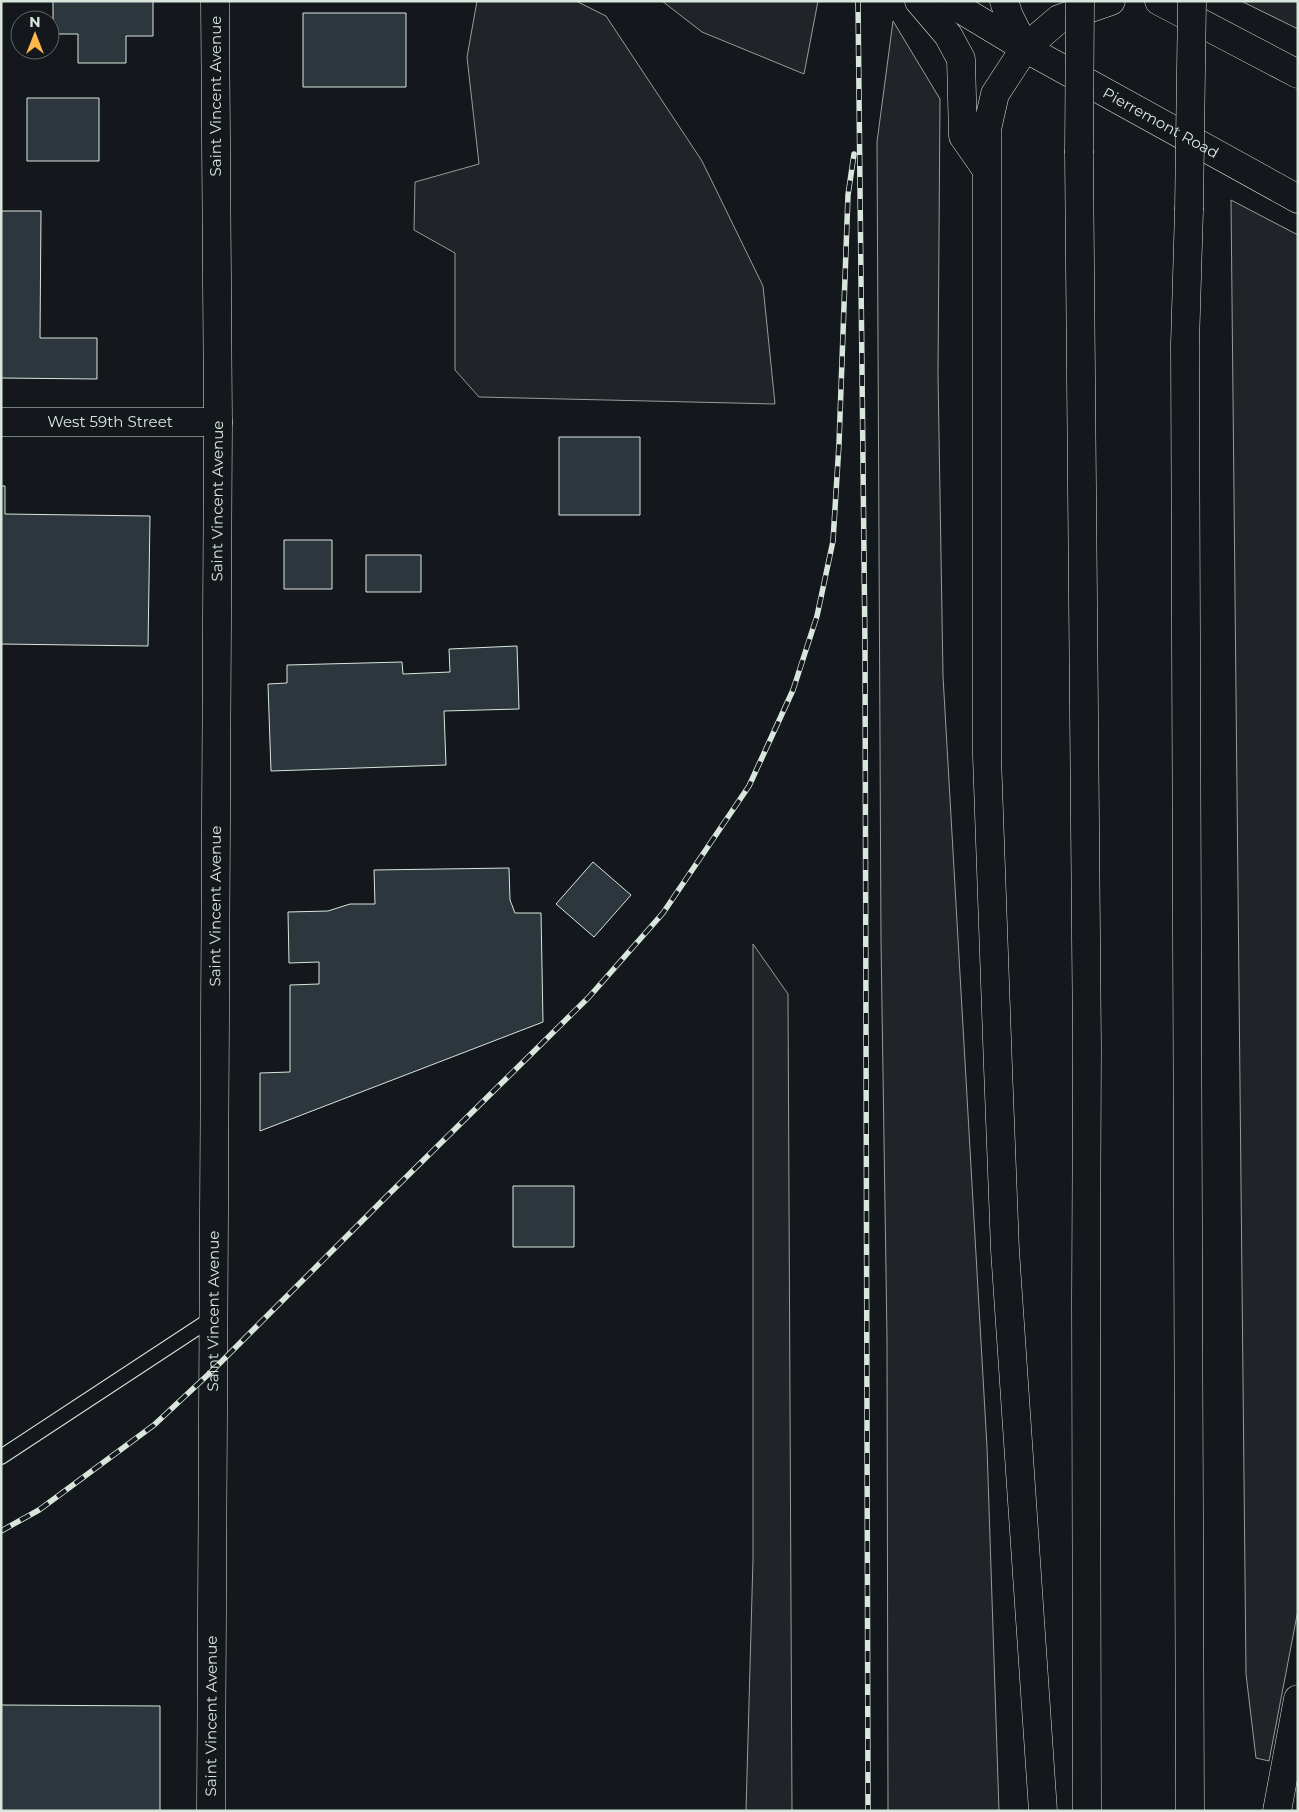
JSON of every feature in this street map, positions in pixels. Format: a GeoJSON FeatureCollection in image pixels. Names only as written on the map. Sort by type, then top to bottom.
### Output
{"type":"FeatureCollection","features":[{"type":"Feature","properties":{"kind":"main road","name":"Saint Vincent Avenue"},"geometry":{"type":"LineString","coordinates":[[211,1811],[218,422],[216,1]]}},
{"type":"Feature","properties":{"kind":"main road"},"geometry":{"type":"LineString","coordinates":[[918,1],[948,35],[961,59],[963,136],[986,169]]}},
{"type":"Feature","properties":{"kind":"main road","name":"Pierremont Road"},"geometry":{"type":"LineString","coordinates":[[947,1],[1025,48],[1298,199]]}},
{"type":"Feature","properties":{"kind":"main road"},"geometry":{"type":"LineString","coordinates":[[1004,1],[1025,48]]}},
{"type":"Feature","properties":{"kind":"main road"},"geometry":{"type":"LineString","coordinates":[[1080,1],[1079,152],[1087,1047],[1087,1811]]}},
{"type":"Feature","properties":{"kind":"main road"},"geometry":{"type":"LineString","coordinates":[[1043,1811],[1005,1250],[987,756],[986,129],[995,94],[1025,48],[1059,19],[1111,1]]}},
{"type":"Feature","properties":{"kind":"main road"},"geometry":{"type":"LineString","coordinates":[[1159,1],[1298,74]]}},
{"type":"Feature","properties":{"kind":"main road"},"geometry":{"type":"LineString","coordinates":[[1190,1811],[1185,394],[1192,1]]}},
{"type":"Feature","properties":{"kind":"main road","name":"West 59th Street"},"geometry":{"type":"LineString","coordinates":[[1,422],[218,422]]}},
{"type":"Feature","properties":{"kind":"main road"},"geometry":{"type":"LineString","coordinates":[[1276,1811],[1298,1699]]}},
{"type":"Feature","properties":{"kind":"lane"},"geometry":{"type":"LineString","coordinates":[[1,1457],[214,1318]]}},
{"type":"Feature","properties":{"kind":"shaded area"},"geometry":{"type":"Polygon","coordinates":[[[477,1],[576,1],[606,16],[702,161],[763,286],[775,404],[479,397],[455,370],[455,253],[414,230],[415,182],[479,164],[467,57],[477,1]]]}},
{"type":"Feature","properties":{"kind":"shaded area"},"geometry":{"type":"Polygon","coordinates":[[[662,1],[818,1],[804,74],[702,32],[662,1]]]}},
{"type":"Feature","properties":{"kind":"shaded area"},"geometry":{"type":"Polygon","coordinates":[[[1241,1],[1298,1],[1298,29],[1241,1]]]}},
{"type":"Feature","properties":{"kind":"shaded area"},"geometry":{"type":"Polygon","coordinates":[[[893,21],[940,99],[938,374],[943,676],[987,1447],[999,1811],[888,1811],[887,1338],[881,941],[877,142],[893,21]]]}},
{"type":"Feature","properties":{"kind":"shaded area"},"geometry":{"type":"Polygon","coordinates":[[[1231,200],[1298,235],[1298,1610],[1269,1761],[1256,1758],[1246,1674],[1231,200]]]}},
{"type":"Feature","properties":{"kind":"shaded area"},"geometry":{"type":"Polygon","coordinates":[[[753,944],[788,994],[792,1811],[746,1811],[753,1559],[753,944]]]}},
{"type":"Feature","properties":{"kind":"building"},"geometry":{"type":"Polygon","coordinates":[[[53,1],[153,1],[153,36],[126,36],[126,63],[78,63],[78,34],[60,34],[60,10],[53,10],[53,1]]]}},
{"type":"Feature","properties":{"kind":"building"},"geometry":{"type":"Polygon","coordinates":[[[303,13],[406,13],[406,87],[303,87],[303,13]]]}},
{"type":"Feature","properties":{"kind":"building"},"geometry":{"type":"Polygon","coordinates":[[[27,98],[99,98],[99,161],[27,161],[27,98]]]}},
{"type":"Feature","properties":{"kind":"building"},"geometry":{"type":"Polygon","coordinates":[[[1,211],[41,211],[40,338],[97,338],[97,379],[1,378],[1,211]]]}},
{"type":"Feature","properties":{"kind":"building"},"geometry":{"type":"Polygon","coordinates":[[[559,437],[640,437],[640,515],[559,515],[559,437]]]}},
{"type":"Feature","properties":{"kind":"building"},"geometry":{"type":"Polygon","coordinates":[[[1,486],[5,486],[5,514],[150,516],[148,646],[1,644],[1,486]]]}},
{"type":"Feature","properties":{"kind":"building"},"geometry":{"type":"Polygon","coordinates":[[[284,540],[332,540],[332,589],[284,589],[284,540]]]}},
{"type":"Feature","properties":{"kind":"building"},"geometry":{"type":"Polygon","coordinates":[[[366,555],[421,555],[421,592],[366,592],[366,555]]]}},
{"type":"Feature","properties":{"kind":"building"},"geometry":{"type":"Polygon","coordinates":[[[517,646],[519,709],[444,711],[446,765],[271,771],[268,684],[287,683],[287,665],[402,662],[403,674],[450,672],[449,649],[517,646]]]}},
{"type":"Feature","properties":{"kind":"building"},"geometry":{"type":"Polygon","coordinates":[[[593,862],[631,895],[594,937],[556,904],[593,862]]]}},
{"type":"Feature","properties":{"kind":"building"},"geometry":{"type":"Polygon","coordinates":[[[509,868],[510,900],[515,913],[541,913],[543,1022],[260,1131],[260,1073],[290,1072],[290,985],[319,984],[319,962],[289,963],[288,912],[328,911],[350,904],[375,904],[374,870],[509,868]]]}},
{"type":"Feature","properties":{"kind":"building"},"geometry":{"type":"Polygon","coordinates":[[[513,1186],[574,1186],[574,1247],[513,1247],[513,1186]]]}},
{"type":"Feature","properties":{"kind":"building"},"geometry":{"type":"Polygon","coordinates":[[[1,1705],[160,1706],[160,1811],[1,1811],[1,1705]]]}},
{"type":"Feature","properties":{"kind":"railway"},"geometry":{"type":"LineString","coordinates":[[858,1],[865,648],[868,1811]]}},
{"type":"Feature","properties":{"kind":"railway"},"geometry":{"type":"LineString","coordinates":[[1,1531],[39,1510],[154,1425],[213,1370],[589,997],[663,913],[749,786],[793,690],[817,616],[833,541],[839,444],[848,195],[854,154]]}}]}
